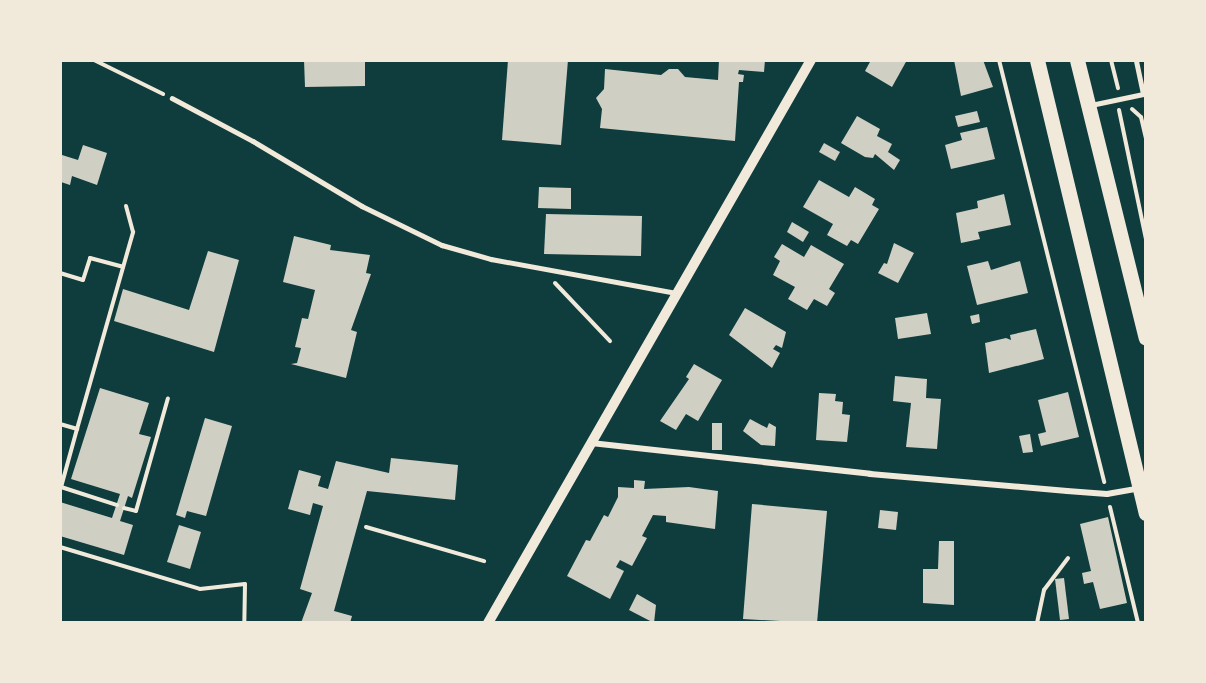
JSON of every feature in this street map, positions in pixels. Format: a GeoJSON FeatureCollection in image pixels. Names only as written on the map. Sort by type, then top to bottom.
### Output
{"type":"FeatureCollection","features":[{"type":"Feature","properties":{"kind":"main road"},"geometry":{"type":"LineString","coordinates":[[1037,60],[1146,513]]}},
{"type":"Feature","properties":{"kind":"main road"},"geometry":{"type":"LineString","coordinates":[[1077,60],[1146,338]]}},
{"type":"Feature","properties":{"kind":"street"},"geometry":{"type":"LineString","coordinates":[[488,623],[811,60]]}},
{"type":"Feature","properties":{"kind":"street"},"geometry":{"type":"LineString","coordinates":[[591,443],[870,474],[1107,494],[1141,488]]}},
{"type":"Feature","properties":{"kind":"lane"},"geometry":{"type":"LineString","coordinates":[[1089,106],[1143,94],[1136,60]]}},
{"type":"Feature","properties":{"kind":"lane"},"geometry":{"type":"LineString","coordinates":[[172,98],[404,229],[442,245],[541,268],[678,294]]}},
{"type":"Feature","properties":{"kind":"path"},"geometry":{"type":"LineString","coordinates":[[94,60],[172,98]]}},
{"type":"Feature","properties":{"kind":"path"},"geometry":{"type":"LineString","coordinates":[[999,60],[1138,623]]}},
{"type":"Feature","properties":{"kind":"path"},"geometry":{"type":"LineString","coordinates":[[1111,60],[1120,99],[1119,114],[1146,239]]}},
{"type":"Feature","properties":{"kind":"path"},"geometry":{"type":"LineString","coordinates":[[1120,99],[1141,117],[1146,139]]}},
{"type":"Feature","properties":{"kind":"path"},"geometry":{"type":"LineString","coordinates":[[117,505],[61,487],[133,232],[126,206]]}},
{"type":"Feature","properties":{"kind":"path"},"geometry":{"type":"LineString","coordinates":[[60,273],[83,280],[90,258],[123,267]]}},
{"type":"Feature","properties":{"kind":"path"},"geometry":{"type":"LineString","coordinates":[[541,268],[610,341]]}},
{"type":"Feature","properties":{"kind":"path"},"geometry":{"type":"LineString","coordinates":[[124,508],[136,511],[168,398]]}},
{"type":"Feature","properties":{"kind":"path"},"geometry":{"type":"LineString","coordinates":[[60,424],[77,429]]}},
{"type":"Feature","properties":{"kind":"path"},"geometry":{"type":"LineString","coordinates":[[366,527],[484,561]]}},
{"type":"Feature","properties":{"kind":"path"},"geometry":{"type":"LineString","coordinates":[[60,547],[200,589],[245,584],[248,606],[244,623]]}},
{"type":"Feature","properties":{"kind":"path"},"geometry":{"type":"LineString","coordinates":[[1037,623],[1044,590],[1068,558]]}},
{"type":"Feature","properties":{"kind":"building"},"geometry":{"type":"Polygon","coordinates":[[[304,60],[365,60],[365,86],[305,87],[304,60]]]}},
{"type":"Feature","properties":{"kind":"building"},"geometry":{"type":"Polygon","coordinates":[[[508,60],[568,60],[561,145],[502,140],[508,60]]]}},
{"type":"Feature","properties":{"kind":"building"},"geometry":{"type":"Polygon","coordinates":[[[719,60],[765,60],[764,72],[739,70],[738,74],[744,75],[743,82],[739,82],[735,141],[600,128],[602,109],[596,98],[604,89],[605,69],[661,75],[669,69],[678,69],[685,77],[718,80],[719,60]]]}},
{"type":"Feature","properties":{"kind":"building"},"geometry":{"type":"Polygon","coordinates":[[[871,60],[907,60],[892,87],[865,71],[871,60]]]}},
{"type":"Feature","properties":{"kind":"building"},"geometry":{"type":"Polygon","coordinates":[[[954,60],[983,60],[993,87],[961,96],[954,60]]]}},
{"type":"Feature","properties":{"kind":"building"},"geometry":{"type":"Polygon","coordinates":[[[977,111],[980,122],[958,127],[955,116],[977,111]]]}},
{"type":"Feature","properties":{"kind":"building"},"geometry":{"type":"Polygon","coordinates":[[[857,116],[880,129],[877,136],[892,144],[888,152],[900,160],[894,170],[875,154],[873,158],[865,157],[841,143],[857,116]]]}},
{"type":"Feature","properties":{"kind":"building"},"geometry":{"type":"Polygon","coordinates":[[[987,127],[995,159],[951,169],[945,145],[962,140],[960,133],[987,127]]]}},
{"type":"Feature","properties":{"kind":"building"},"geometry":{"type":"Polygon","coordinates":[[[824,143],[840,152],[835,161],[819,152],[824,143]]]}},
{"type":"Feature","properties":{"kind":"building"},"geometry":{"type":"Polygon","coordinates":[[[83,145],[107,153],[97,185],[72,176],[70,185],[61,182],[62,155],[78,160],[83,145]]]}},
{"type":"Feature","properties":{"kind":"building"},"geometry":{"type":"Polygon","coordinates":[[[819,180],[849,197],[855,187],[875,199],[872,205],[879,209],[858,244],[851,240],[847,246],[827,235],[833,224],[803,207],[819,180]]]}},
{"type":"Feature","properties":{"kind":"building"},"geometry":{"type":"Polygon","coordinates":[[[539,187],[571,188],[571,209],[538,208],[539,187]]]}},
{"type":"Feature","properties":{"kind":"building"},"geometry":{"type":"Polygon","coordinates":[[[1004,194],[1011,225],[978,232],[980,239],[961,243],[956,213],[978,208],[977,201],[1004,194]]]}},
{"type":"Feature","properties":{"kind":"building"},"geometry":{"type":"Polygon","coordinates":[[[546,214],[642,216],[641,256],[544,254],[546,214]]]}},
{"type":"Feature","properties":{"kind":"building"},"geometry":{"type":"Polygon","coordinates":[[[792,222],[809,232],[803,242],[787,232],[792,222]]]}},
{"type":"Feature","properties":{"kind":"building"},"geometry":{"type":"Polygon","coordinates":[[[294,236],[331,245],[330,250],[370,255],[366,273],[371,274],[351,330],[357,332],[346,378],[291,364],[297,363],[301,348],[295,347],[302,318],[308,319],[315,290],[283,282],[294,236]]]}},
{"type":"Feature","properties":{"kind":"building"},"geometry":{"type":"Polygon","coordinates":[[[894,243],[914,253],[898,283],[878,273],[884,263],[887,264],[894,243]]]}},
{"type":"Feature","properties":{"kind":"building"},"geometry":{"type":"Polygon","coordinates":[[[782,244],[804,257],[811,245],[844,264],[829,289],[835,293],[827,306],[814,299],[807,310],[788,299],[795,287],[773,275],[780,261],[774,257],[782,244]]]}},
{"type":"Feature","properties":{"kind":"building"},"geometry":{"type":"Polygon","coordinates":[[[208,251],[239,260],[214,352],[114,321],[123,289],[189,310],[208,251]]]}},
{"type":"Feature","properties":{"kind":"building"},"geometry":{"type":"Polygon","coordinates":[[[988,261],[991,270],[1020,261],[1028,293],[977,305],[967,266],[988,261]]]}},
{"type":"Feature","properties":{"kind":"building"},"geometry":{"type":"Polygon","coordinates":[[[745,308],[786,332],[782,348],[776,345],[773,349],[780,353],[772,368],[729,335],[745,308]]]}},
{"type":"Feature","properties":{"kind":"building"},"geometry":{"type":"Polygon","coordinates":[[[927,313],[931,334],[898,339],[895,318],[927,313]]]}},
{"type":"Feature","properties":{"kind":"building"},"geometry":{"type":"Polygon","coordinates":[[[979,314],[980,322],[972,324],[970,316],[979,314]]]}},
{"type":"Feature","properties":{"kind":"building"},"geometry":{"type":"Polygon","coordinates":[[[1036,329],[1044,359],[989,373],[985,343],[1006,338],[1011,340],[1010,335],[1036,329]]]}},
{"type":"Feature","properties":{"kind":"building"},"geometry":{"type":"Polygon","coordinates":[[[694,364],[722,380],[698,421],[686,414],[676,430],[660,421],[689,379],[686,377],[694,364]]]}},
{"type":"Feature","properties":{"kind":"building"},"geometry":{"type":"Polygon","coordinates":[[[895,376],[927,379],[926,398],[941,399],[937,449],[906,447],[911,403],[893,401],[895,376]]]}},
{"type":"Feature","properties":{"kind":"building"},"geometry":{"type":"Polygon","coordinates":[[[100,388],[149,403],[139,434],[151,437],[132,498],[128,496],[120,521],[133,525],[124,555],[60,536],[60,502],[112,518],[120,494],[71,479],[100,388]]]}},
{"type":"Feature","properties":{"kind":"building"},"geometry":{"type":"Polygon","coordinates":[[[1068,392],[1079,437],[1041,446],[1038,434],[1046,432],[1038,400],[1068,392]]]}},
{"type":"Feature","properties":{"kind":"building"},"geometry":{"type":"Polygon","coordinates":[[[819,393],[836,394],[835,401],[843,402],[842,414],[850,415],[847,442],[816,440],[819,393]]]}},
{"type":"Feature","properties":{"kind":"building"},"geometry":{"type":"Polygon","coordinates":[[[205,418],[232,426],[206,516],[187,511],[185,518],[176,515],[205,418]]]}},
{"type":"Feature","properties":{"kind":"building"},"geometry":{"type":"Polygon","coordinates":[[[750,419],[767,428],[769,423],[776,427],[775,446],[761,445],[743,431],[750,419]]]}},
{"type":"Feature","properties":{"kind":"building"},"geometry":{"type":"Polygon","coordinates":[[[712,423],[722,423],[722,450],[712,450],[712,423]]]}},
{"type":"Feature","properties":{"kind":"building"},"geometry":{"type":"Polygon","coordinates":[[[1030,434],[1033,452],[1023,453],[1019,436],[1030,434]]]}},
{"type":"Feature","properties":{"kind":"building"},"geometry":{"type":"Polygon","coordinates":[[[391,458],[458,465],[455,500],[367,491],[334,611],[352,616],[350,623],[301,623],[312,593],[300,589],[323,506],[313,503],[310,515],[288,509],[299,470],[321,476],[318,486],[328,489],[336,461],[389,473],[391,458]]]}},
{"type":"Feature","properties":{"kind":"building"},"geometry":{"type":"Polygon","coordinates":[[[634,480],[645,481],[644,489],[689,487],[718,491],[715,529],[666,522],[666,516],[653,515],[642,536],[647,538],[632,566],[620,560],[616,567],[624,571],[610,599],[567,576],[586,540],[590,541],[604,515],[608,517],[618,497],[618,487],[634,488],[634,480]]]}},
{"type":"Feature","properties":{"kind":"building"},"geometry":{"type":"Polygon","coordinates":[[[752,504],[827,511],[817,623],[743,619],[752,504]]]}},
{"type":"Feature","properties":{"kind":"building"},"geometry":{"type":"Polygon","coordinates":[[[880,510],[898,512],[896,530],[878,528],[880,510]]]}},
{"type":"Feature","properties":{"kind":"building"},"geometry":{"type":"Polygon","coordinates":[[[1108,517],[1127,603],[1100,609],[1093,582],[1084,584],[1082,573],[1091,571],[1080,524],[1108,517]]]}},
{"type":"Feature","properties":{"kind":"building"},"geometry":{"type":"Polygon","coordinates":[[[179,525],[201,532],[190,569],[167,562],[179,525]]]}},
{"type":"Feature","properties":{"kind":"building"},"geometry":{"type":"Polygon","coordinates":[[[939,541],[954,541],[954,605],[923,603],[923,569],[938,569],[939,541]]]}},
{"type":"Feature","properties":{"kind":"building"},"geometry":{"type":"Polygon","coordinates":[[[1064,578],[1069,619],[1060,620],[1055,579],[1064,578]]]}},
{"type":"Feature","properties":{"kind":"building"},"geometry":{"type":"Polygon","coordinates":[[[637,594],[656,605],[654,623],[629,610],[637,594]]]}}]}
